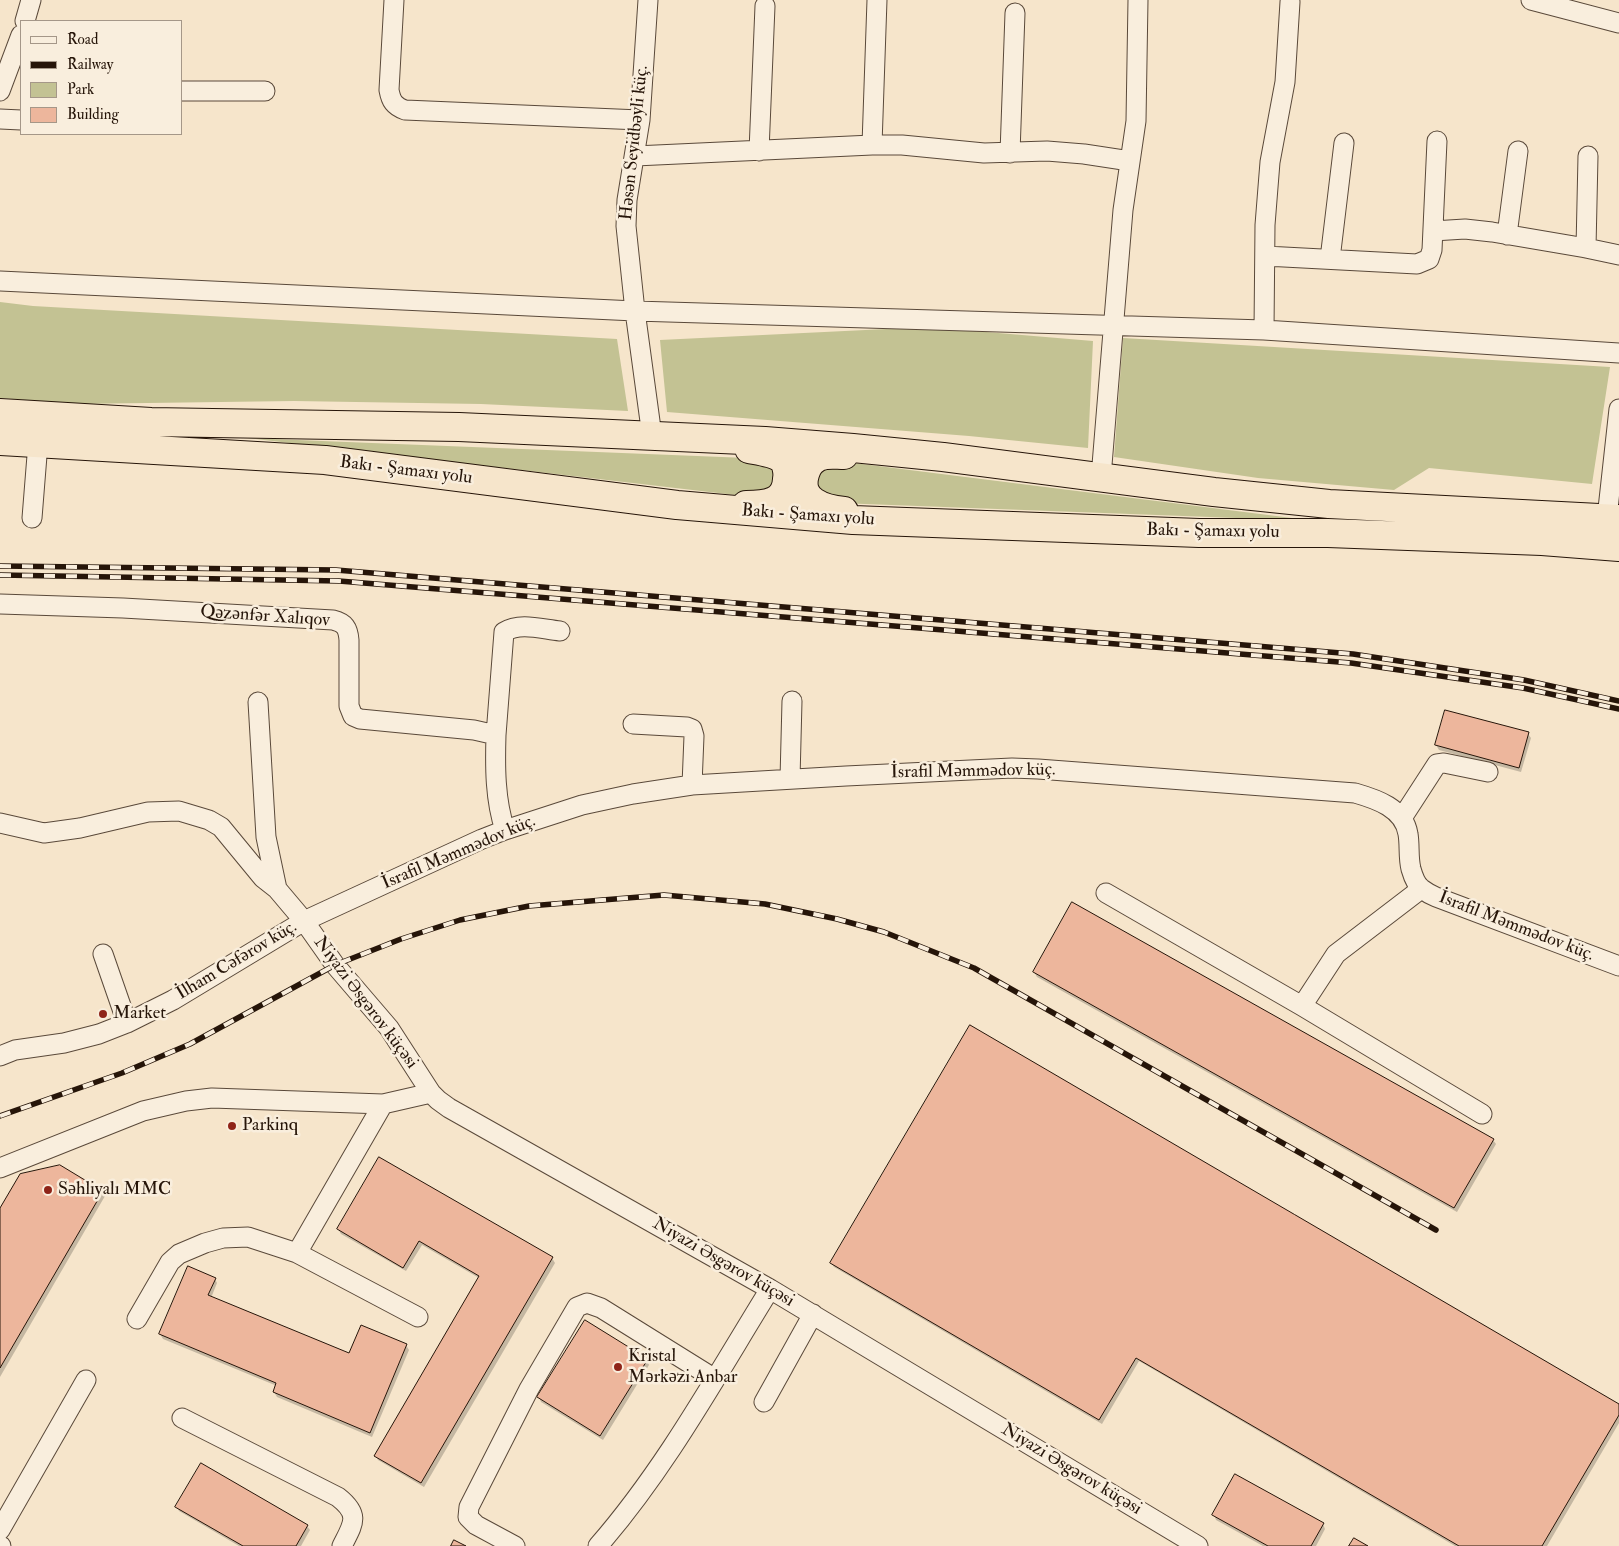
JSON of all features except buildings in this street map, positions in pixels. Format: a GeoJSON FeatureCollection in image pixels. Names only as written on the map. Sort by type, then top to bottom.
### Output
{"type":"FeatureCollection","features":[{"type":"Feature","properties":{"kind":"highway","name":"Bakı - Şamaxı yolu"},"geometry":{"type":"LineString","coordinates":[[0,413],[151,422],[459,427],[795,443],[943,457],[1214,492],[1329,504],[1613,519]]}},
{"type":"Feature","properties":{"kind":"highway"},"geometry":{"type":"LineString","coordinates":[[677,505],[752,505],[769,503],[780,499],[786,489],[788,477],[786,466],[782,460],[774,455],[680,437]]}},
{"type":"Feature","properties":{"kind":"highway","name":"Bakı - Şamaxı yolu"},"geometry":{"type":"LineString","coordinates":[[0,441],[325,460],[677,505],[844,520],[1199,532],[1328,533],[1542,541],[1619,547]]}},
{"type":"Feature","properties":{"kind":"highway"},"geometry":{"type":"LineString","coordinates":[[932,523],[822,507],[808,495],[804,488],[804,477],[807,467],[815,458],[825,455],[943,457]]}},
{"type":"Feature","properties":{"kind":"street"},"geometry":{"type":"LineString","coordinates":[[25,20],[31,0]]}},
{"type":"Feature","properties":{"kind":"street"},"geometry":{"type":"LineString","coordinates":[[394,0],[389,90],[390,100],[396,107],[405,110],[640,120]]}},
{"type":"Feature","properties":{"kind":"street","name":"Həsən Seyidbəyli küç."},"geometry":{"type":"LineString","coordinates":[[648,0],[640,120],[627,200],[626,226],[635,311],[652,436]]}},
{"type":"Feature","properties":{"kind":"street"},"geometry":{"type":"LineString","coordinates":[[872,145],[877,0]]}},
{"type":"Feature","properties":{"kind":"street"},"geometry":{"type":"LineString","coordinates":[[1101,477],[1123,210],[1136,121],[1138,0]]}},
{"type":"Feature","properties":{"kind":"street"},"geometry":{"type":"LineString","coordinates":[[1531,0],[1619,23]]}},
{"type":"Feature","properties":{"kind":"street"},"geometry":{"type":"LineString","coordinates":[[1264,330],[1265,224],[1270,162],[1284,82],[1290,2]]}},
{"type":"Feature","properties":{"kind":"street"},"geometry":{"type":"LineString","coordinates":[[759,151],[765,6]]}},
{"type":"Feature","properties":{"kind":"street"},"geometry":{"type":"LineString","coordinates":[[1010,153],[1015,13]]}},
{"type":"Feature","properties":{"kind":"street"},"geometry":{"type":"LineString","coordinates":[[0,91],[20,38]]}},
{"type":"Feature","properties":{"kind":"street"},"geometry":{"type":"LineString","coordinates":[[182,91],[265,91]]}},
{"type":"Feature","properties":{"kind":"street"},"geometry":{"type":"LineString","coordinates":[[0,119],[20,120]]}},
{"type":"Feature","properties":{"kind":"street"},"geometry":{"type":"LineString","coordinates":[[1265,256],[1418,264],[1429,259],[1432,250],[1436,141]]}},
{"type":"Feature","properties":{"kind":"street"},"geometry":{"type":"LineString","coordinates":[[1330,260],[1344,143]]}},
{"type":"Feature","properties":{"kind":"street"},"geometry":{"type":"LineString","coordinates":[[635,156],[872,145],[984,153],[1047,152],[1084,154],[1130,161]]}},
{"type":"Feature","properties":{"kind":"street"},"geometry":{"type":"LineString","coordinates":[[1507,235],[1518,151]]}},
{"type":"Feature","properties":{"kind":"street"},"geometry":{"type":"LineString","coordinates":[[1586,248],[1588,156]]}},
{"type":"Feature","properties":{"kind":"street"},"geometry":{"type":"LineString","coordinates":[[1433,231],[1465,229],[1619,255]]}},
{"type":"Feature","properties":{"kind":"street"},"geometry":{"type":"LineString","coordinates":[[0,281],[635,311],[1264,330],[1619,353]]}},
{"type":"Feature","properties":{"kind":"street"},"geometry":{"type":"LineString","coordinates":[[1613,519],[1619,409]]}},
{"type":"Feature","properties":{"kind":"street"},"geometry":{"type":"LineString","coordinates":[[32,518],[38,444]]}},
{"type":"Feature","properties":{"kind":"street","name":"Qəzənfər Xalıqov"},"geometry":{"type":"LineString","coordinates":[[0,604],[123,608],[333,620],[342,623],[348,629],[349,706],[353,716],[360,719],[474,730],[496,735]]}},
{"type":"Feature","properties":{"kind":"street"},"geometry":{"type":"LineString","coordinates":[[505,830],[500,815],[498,799],[496,735],[504,632],[518,626],[560,631]]}},
{"type":"Feature","properties":{"kind":"street"},"geometry":{"type":"LineString","coordinates":[[790,779],[792,701]]}},
{"type":"Feature","properties":{"kind":"street"},"geometry":{"type":"LineString","coordinates":[[258,702],[266,837],[277,889]]}},
{"type":"Feature","properties":{"kind":"street"},"geometry":{"type":"LineString","coordinates":[[633,724],[687,727],[692,729],[694,736],[692,785]]}},
{"type":"Feature","properties":{"kind":"street"},"geometry":{"type":"LineString","coordinates":[[1402,818],[1437,764],[1444,763],[1488,772]]}},
{"type":"Feature","properties":{"kind":"street","name":"İsrafil Məmmədov küç."},"geometry":{"type":"LineString","coordinates":[[304,921],[505,830],[582,805],[633,794],[692,785],[946,771],[1038,769],[1355,793],[1373,798],[1389,806],[1402,818],[1408,831],[1409,861],[1413,876],[1420,888],[1436,897],[1619,966]]}},
{"type":"Feature","properties":{"kind":"street","name":"Niyazi Əsgərov küçəsi"},"geometry":{"type":"LineString","coordinates":[[0,823],[44,833],[80,828],[148,812],[179,811],[209,820],[221,827],[262,878],[277,889],[304,921],[335,965],[389,1028],[431,1093],[449,1108],[770,1289],[1198,1546]]}},
{"type":"Feature","properties":{"kind":"street"},"geometry":{"type":"LineString","coordinates":[[1302,1006],[1336,954],[1420,888]]}},
{"type":"Feature","properties":{"kind":"street"},"geometry":{"type":"LineString","coordinates":[[1106,893],[1302,1006],[1482,1114]]}},
{"type":"Feature","properties":{"kind":"street","name":"İlham Cəfərov küç."},"geometry":{"type":"LineString","coordinates":[[0,1056],[16,1050],[82,1039],[128,1023],[173,1000],[304,921]]}},
{"type":"Feature","properties":{"kind":"street"},"geometry":{"type":"LineString","coordinates":[[103,954],[128,1023]]}},
{"type":"Feature","properties":{"kind":"street"},"geometry":{"type":"LineString","coordinates":[[0,1168],[143,1111],[186,1101],[212,1098],[383,1104],[431,1093]]}},
{"type":"Feature","properties":{"kind":"street"},"geometry":{"type":"LineString","coordinates":[[297,1253],[383,1104]]}},
{"type":"Feature","properties":{"kind":"street"},"geometry":{"type":"LineString","coordinates":[[137,1319],[170,1262],[179,1254],[223,1238],[248,1237],[297,1253],[418,1317]]}},
{"type":"Feature","properties":{"kind":"street"},"geometry":{"type":"LineString","coordinates":[[598,1546],[627,1512],[685,1427],[770,1289]]}},
{"type":"Feature","properties":{"kind":"street"},"geometry":{"type":"LineString","coordinates":[[515,1546],[476,1525],[468,1517],[469,1507],[529,1388],[577,1307],[587,1303],[601,1308],[715,1379]]}},
{"type":"Feature","properties":{"kind":"street"},"geometry":{"type":"LineString","coordinates":[[764,1402],[812,1314]]}},
{"type":"Feature","properties":{"kind":"street"},"geometry":{"type":"LineString","coordinates":[[0,1530],[86,1380]]}},
{"type":"Feature","properties":{"kind":"street"},"geometry":{"type":"LineString","coordinates":[[182,1418],[338,1497],[346,1503],[352,1510],[353,1519],[342,1546]]}},
{"type":"Feature","properties":{"kind":"green space"},"geometry":{"type":"Polygon","coordinates":[[[0,302],[33,306],[617,339],[628,411],[481,404],[294,401],[74,404],[0,398],[0,302]]]}},
{"type":"Feature","properties":{"kind":"green space"},"geometry":{"type":"Polygon","coordinates":[[[927,327],[1093,341],[1088,448],[969,436],[667,412],[660,340],[927,327]]]}},
{"type":"Feature","properties":{"kind":"green space"},"geometry":{"type":"Polygon","coordinates":[[[1123,338],[1610,367],[1592,484],[1429,468],[1394,490],[1258,478],[1114,457],[1123,338]]]}},
{"type":"Feature","properties":{"kind":"green space"},"geometry":{"type":"Polygon","coordinates":[[[247,438],[747,458],[775,469],[775,487],[744,496],[247,438]]]}},
{"type":"Feature","properties":{"kind":"green space"},"geometry":{"type":"Polygon","coordinates":[[[846,462],[1316,521],[838,503],[823,498],[815,483],[818,473],[826,467],[846,462]]]}},
{"type":"Feature","properties":{"kind":"railway"},"geometry":{"type":"LineString","coordinates":[[0,566],[336,570],[1353,654],[1524,680],[1619,701]]}},
{"type":"Feature","properties":{"kind":"railway"},"geometry":{"type":"LineString","coordinates":[[0,575],[339,581],[1351,663],[1523,688],[1619,709]]}},
{"type":"Feature","properties":{"kind":"railway"},"geometry":{"type":"LineString","coordinates":[[0,1116],[122,1073],[190,1044],[335,965],[401,939],[460,920],[529,906],[664,895],[765,904],[837,919],[884,932],[974,968],[1436,1230]]}},
{"type":"Feature","properties":{"kind":"place","name":"Market"},"geometry":{"type":"Point","coordinates":[103,1014]}},
{"type":"Feature","properties":{"kind":"place","name":"Parkinq"},"geometry":{"type":"Point","coordinates":[232,1126]}},
{"type":"Feature","properties":{"kind":"place","name":"Səhliyalı MMC"},"geometry":{"type":"Point","coordinates":[48,1190]}},
{"type":"Feature","properties":{"kind":"place","name":"Kristal Mərkəzi Anbar"},"geometry":{"type":"Point","coordinates":[618,1367]}}]}
